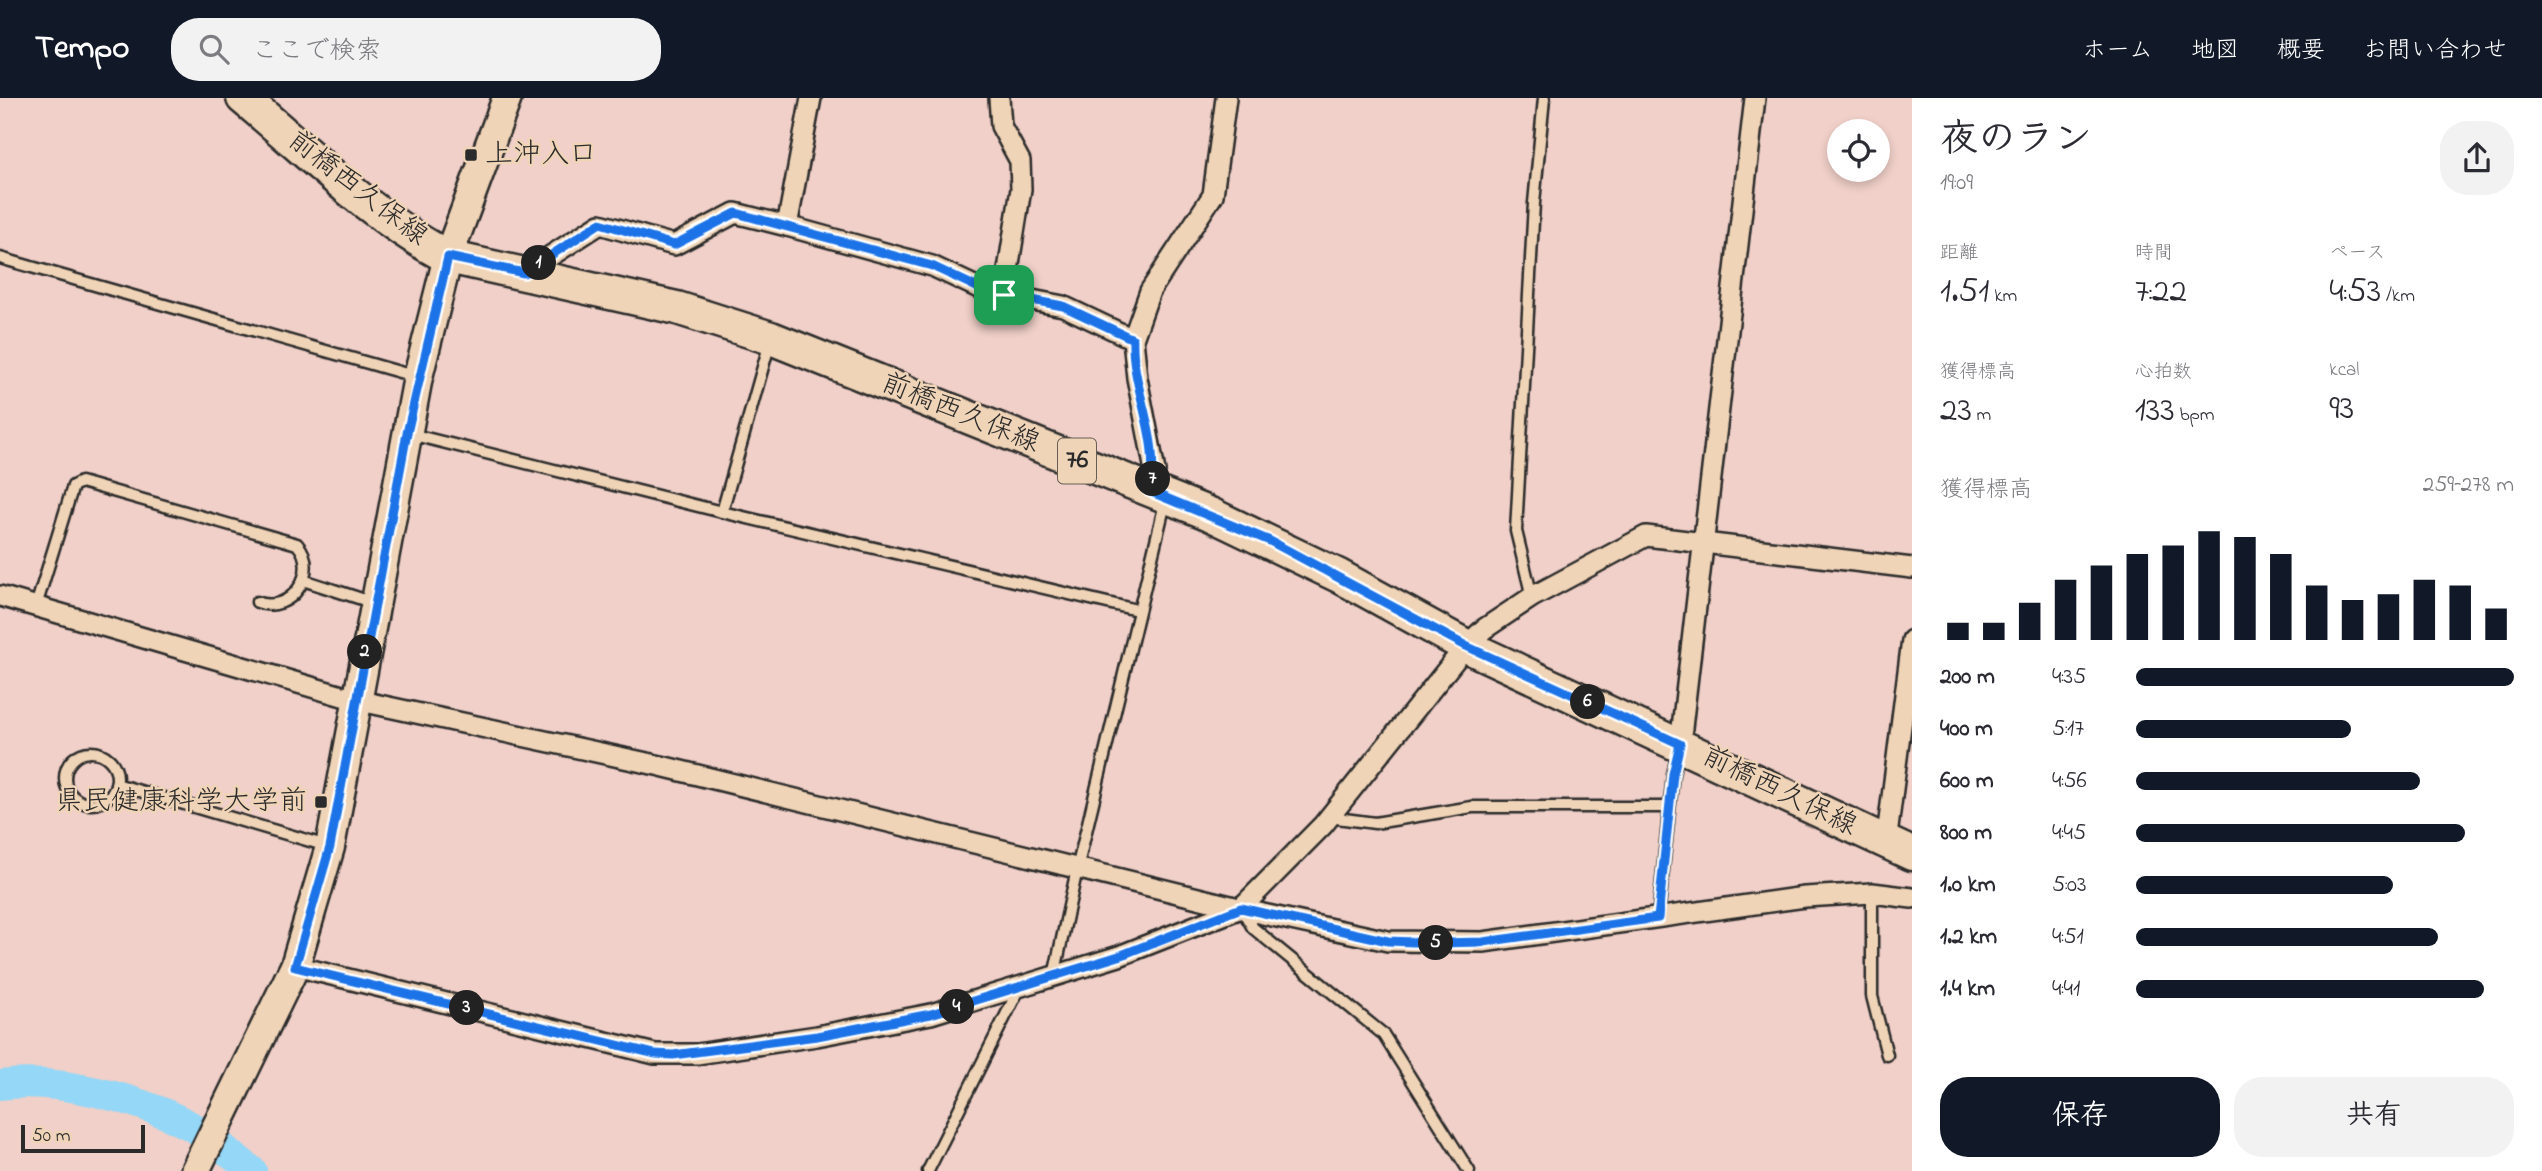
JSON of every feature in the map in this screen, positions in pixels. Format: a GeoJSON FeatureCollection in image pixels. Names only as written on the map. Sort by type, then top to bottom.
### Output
{"type":"FeatureCollection","features":[{"type":"Feature","properties":{"kind":"main road","name":"前橋西久保線"},"geometry":{"type":"LineString","coordinates":[[243,98],[383,215],[422,243],[448,257],[677,307],[771,338],[1158,494],[1270,541],[1466,646],[1680,744],[1899,849]]}},
{"type":"Feature","properties":{"kind":"street"},"geometry":{"type":"LineString","coordinates":[[195,1171],[295,967],[330,847],[418,377],[448,257],[507,98]]}},
{"type":"Feature","properties":{"kind":"street"},"geometry":{"type":"LineString","coordinates":[[787,226],[811,98]]}},
{"type":"Feature","properties":{"kind":"street"},"geometry":{"type":"LineString","coordinates":[[999,98],[1001,126],[1020,161],[1021,189],[1004,295]]}},
{"type":"Feature","properties":{"kind":"street"},"geometry":{"type":"LineString","coordinates":[[1158,494],[1137,378],[1133,339],[1150,291],[1213,195],[1226,98]]}},
{"type":"Feature","properties":{"kind":"street"},"geometry":{"type":"LineString","coordinates":[[1680,744],[1755,98]]}},
{"type":"Feature","properties":{"kind":"street"},"geometry":{"type":"LineString","coordinates":[[524,273],[600,223],[674,245],[736,213],[932,266],[985,291],[1063,306],[1133,339]]}},
{"type":"Feature","properties":{"kind":"street"},"geometry":{"type":"LineString","coordinates":[[295,967],[643,1051],[673,1055],[804,1038],[931,1014],[1132,951],[1241,908],[1329,817],[1466,646],[1484,629],[1532,597],[1646,536],[1912,568]]}},
{"type":"Feature","properties":{"kind":"street"},"geometry":{"type":"LineString","coordinates":[[0,596],[356,699],[661,766],[1077,869],[1388,941],[1483,942],[1805,897],[1872,893],[1912,898]]}},
{"type":"Feature","properties":{"kind":"street"},"geometry":{"type":"LineString","coordinates":[[1899,849],[1912,640]]}},
{"type":"Feature","properties":{"kind":"lane"},"geometry":{"type":"LineString","coordinates":[[1532,597],[1516,531],[1534,203],[1544,98]]}},
{"type":"Feature","properties":{"kind":"lane"},"geometry":{"type":"LineString","coordinates":[[0,258],[418,377]]}},
{"type":"Feature","properties":{"kind":"lane"},"geometry":{"type":"LineString","coordinates":[[722,512],[771,338]]}},
{"type":"Feature","properties":{"kind":"lane"},"geometry":{"type":"LineString","coordinates":[[407,433],[722,512],[1137,610]]}},
{"type":"Feature","properties":{"kind":"lane"},"geometry":{"type":"LineString","coordinates":[[36,606],[73,486],[81,481],[293,541],[301,547],[304,559],[303,580],[285,603],[272,607],[257,602]]}},
{"type":"Feature","properties":{"kind":"lane"},"geometry":{"type":"LineString","coordinates":[[1054,976],[1137,610],[1158,494]]}},
{"type":"Feature","properties":{"kind":"lane"},"geometry":{"type":"LineString","coordinates":[[303,580],[374,603]]}},
{"type":"Feature","properties":{"kind":"lane"},"geometry":{"type":"LineString","coordinates":[[1658,918],[1680,744]]}},
{"type":"Feature","properties":{"kind":"lane"},"geometry":{"type":"LineString","coordinates":[[94,752],[110,760],[117,776],[116,785],[107,798],[99,802],[83,803],[70,793],[65,777],[67,769],[78,756],[94,752]]}},
{"type":"Feature","properties":{"kind":"lane"},"geometry":{"type":"LineString","coordinates":[[116,785],[330,847]]}},
{"type":"Feature","properties":{"kind":"lane"},"geometry":{"type":"LineString","coordinates":[[1329,817],[1375,823],[1472,807],[1670,807]]}},
{"type":"Feature","properties":{"kind":"lane"},"geometry":{"type":"LineString","coordinates":[[1872,893],[1872,996],[1887,1055]]}},
{"type":"Feature","properties":{"kind":"lane"},"geometry":{"type":"LineString","coordinates":[[1241,908],[1253,928],[1383,1034],[1469,1171]]}},
{"type":"Feature","properties":{"kind":"lane"},"geometry":{"type":"LineString","coordinates":[[928,1171],[1021,985]]}},
{"type":"Feature","properties":{"kind":"waterway"},"geometry":{"type":"LineString","coordinates":[[0,1085],[22,1083],[71,1087],[145,1106],[196,1129],[252,1171]]}},
{"type":"Feature","properties":{"kind":"place","name":"上沖入口"},"geometry":{"type":"Point","coordinates":[471,155]}},
{"type":"Feature","properties":{"kind":"place","name":"県民健康科学大学前"},"geometry":{"type":"Point","coordinates":[321,802]}},
{"type":"Feature","properties":{"kind":"route"},"geometry":{"type":"LineString","coordinates":[[736,213],[932,266],[985,291],[1004,295],[1063,306],[1133,339],[1137,378],[1155,471],[1149,491],[1270,541],[1466,646],[1680,744],[1673,774],[1658,918],[1483,942],[1439,943],[1388,941],[1241,908],[1209,923],[1119,956],[931,1014],[817,1036],[697,1054],[673,1055],[655,1054],[295,967],[330,847],[418,377],[448,257],[524,273],[600,223],[674,245],[736,213]]}}]}
